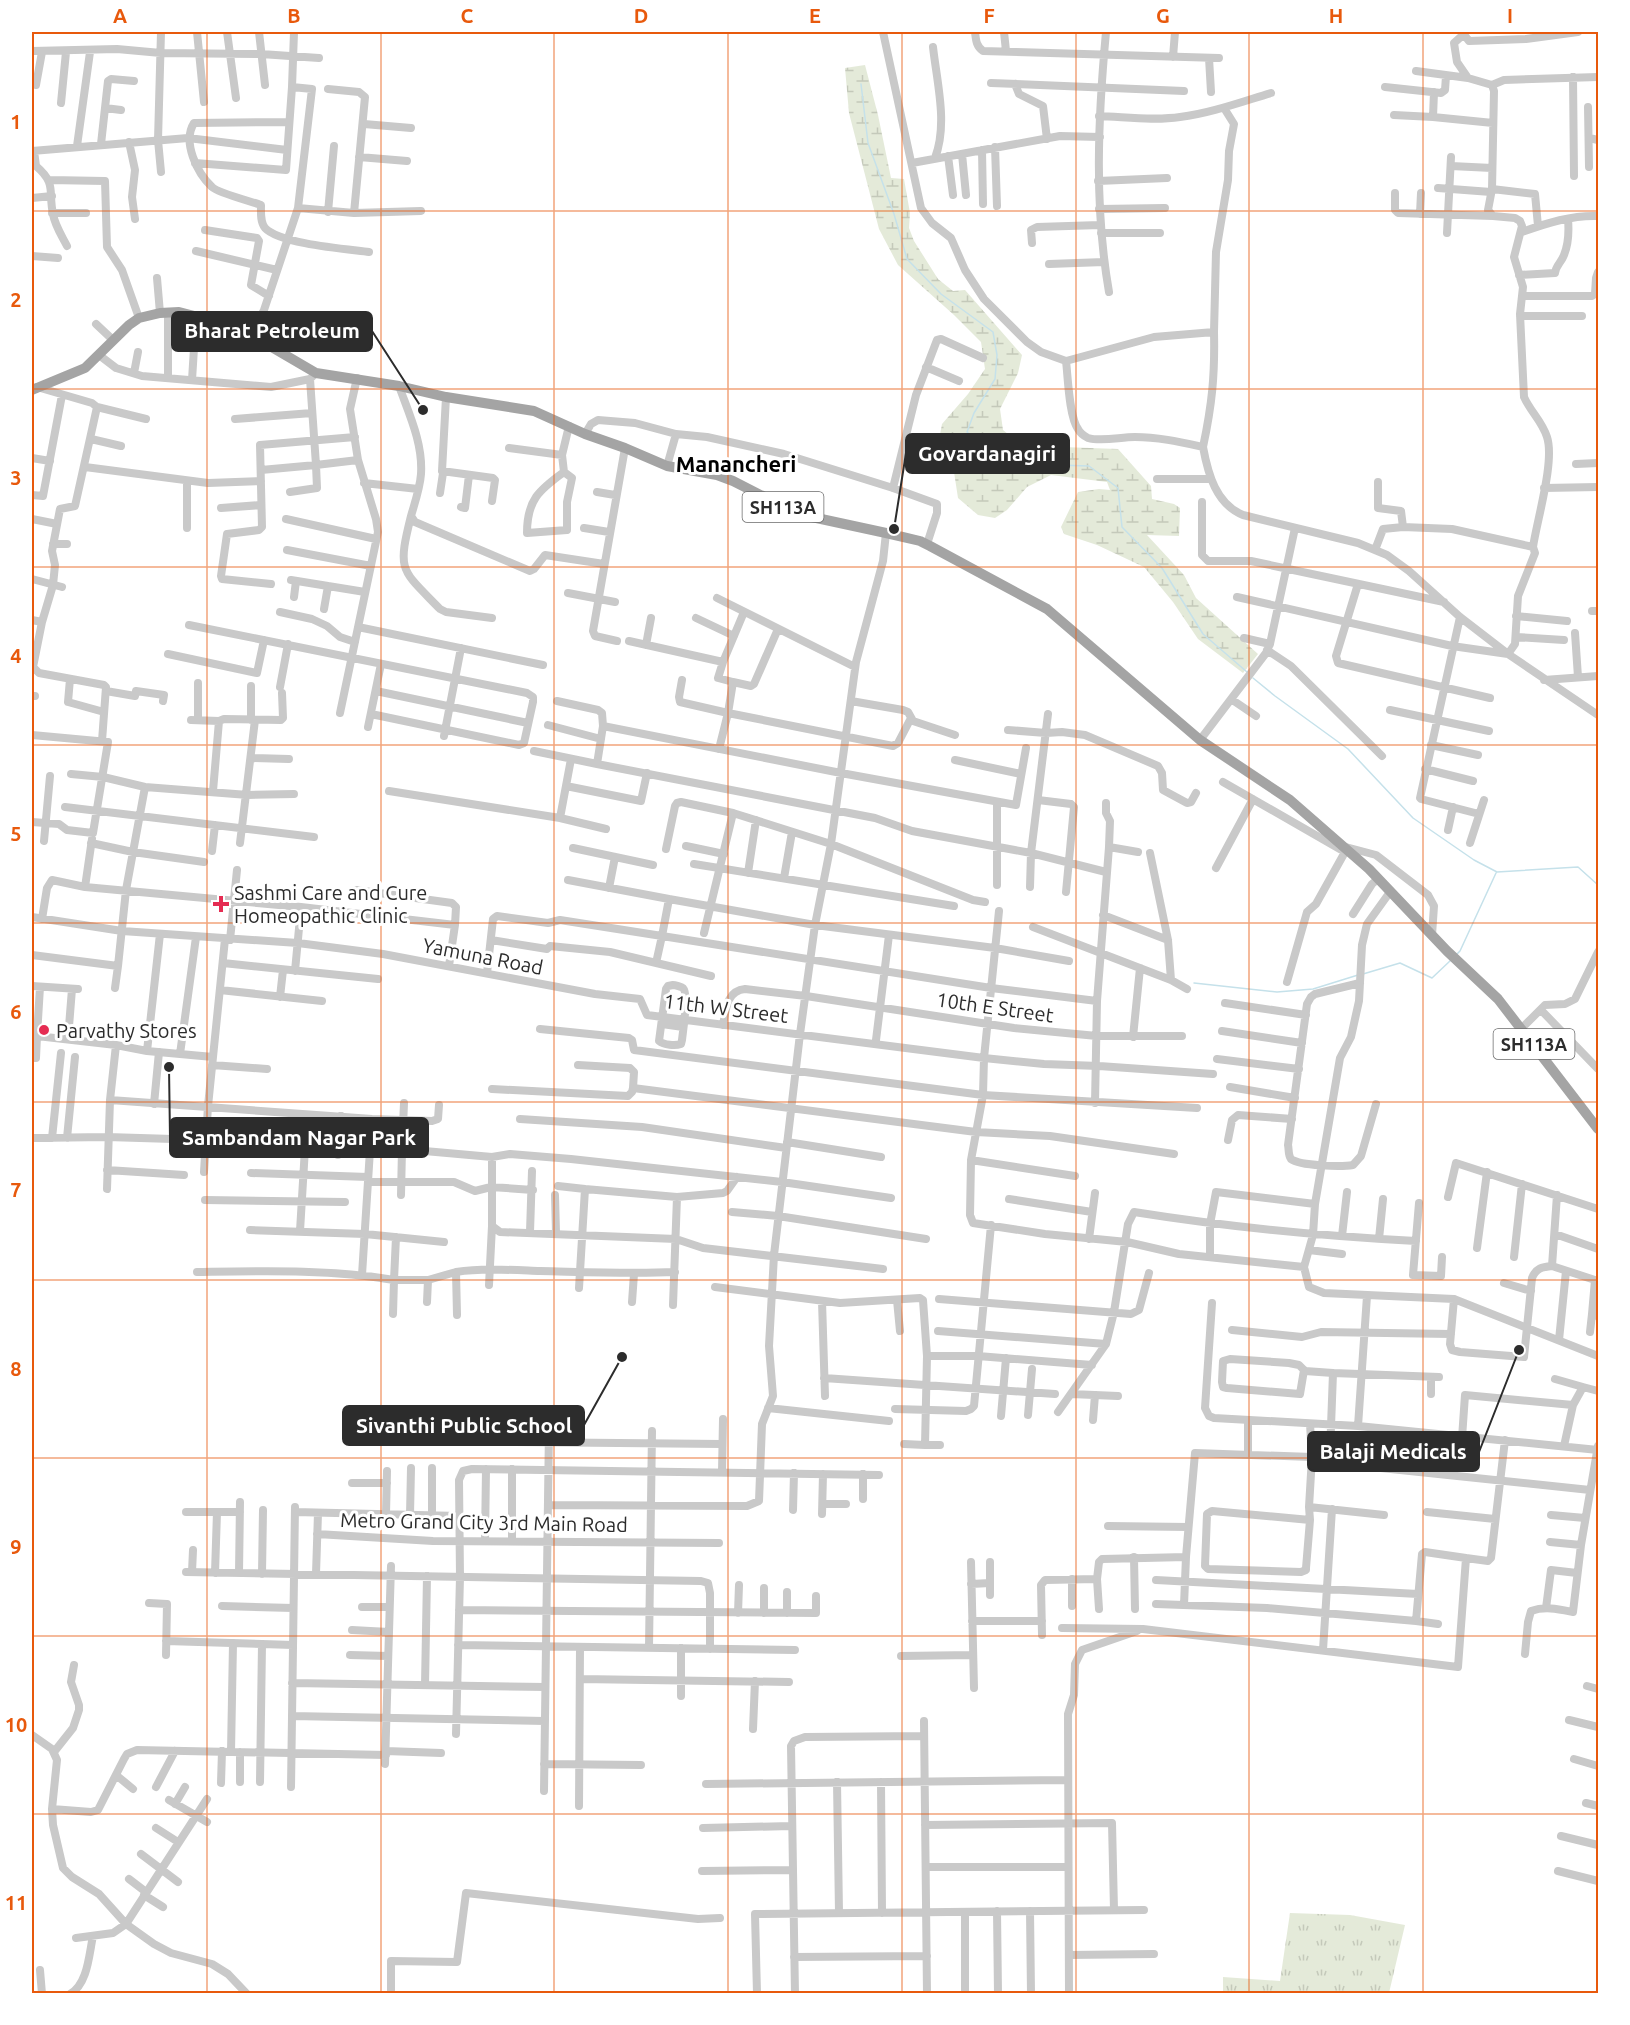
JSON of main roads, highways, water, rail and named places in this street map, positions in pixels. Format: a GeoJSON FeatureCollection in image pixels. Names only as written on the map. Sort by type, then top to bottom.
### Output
{"type":"FeatureCollection","features":[{"type":"Feature","properties":{"kind":"main road","name":"SH113A"},"geometry":{"type":"LineString","coordinates":[[34,389],[85,368],[139,318],[179,312],[225,324],[251,335],[313,376],[357,378],[446,397],[534,411],[667,466],[717,475],[733,481],[798,514],[927,544],[1047,609],[1200,740],[1290,800],[1378,879],[1446,951],[1498,999],[1599,1129]]}},
{"type":"Feature","properties":{"kind":"waterway"},"geometry":{"type":"LineString","coordinates":[[861,84],[868,143],[894,214],[907,259],[941,294],[993,332],[997,355],[995,379],[974,413],[967,432],[992,452],[1024,464],[1089,466],[1118,488],[1122,527],[1162,568],[1203,634],[1247,672]]}},
{"type":"Feature","properties":{"kind":"waterway"},"geometry":{"type":"LineString","coordinates":[[1253,678],[1348,749],[1413,818],[1474,860],[1497,872],[1578,867],[1598,885]]}},
{"type":"Feature","properties":{"kind":"waterway"},"geometry":{"type":"LineString","coordinates":[[1456,955],[1460,951],[1496,873]]}},
{"type":"Feature","properties":{"kind":"waterway"},"geometry":{"type":"LineString","coordinates":[[1363,974],[1400,963],[1432,978],[1451,960]]}},
{"type":"Feature","properties":{"kind":"waterway"},"geometry":{"type":"LineString","coordinates":[[1194,983],[1277,992],[1313,989],[1358,975]]}},
{"type":"Feature","properties":{"kind":"place","name":"Bharat Petroleum"},"geometry":{"type":"Point","coordinates":[423,410]}},
{"type":"Feature","properties":{"kind":"place","name":"Govardanagiri"},"geometry":{"type":"Point","coordinates":[894,529]}},
{"type":"Feature","properties":{"kind":"place","name":"Sashmi Care and Cure Homeopathic Clinic"},"geometry":{"type":"Point","coordinates":[221,904]}},
{"type":"Feature","properties":{"kind":"place","name":"Parvathy Stores"},"geometry":{"type":"Point","coordinates":[44,1030]}},
{"type":"Feature","properties":{"kind":"place","name":"Sambandam Nagar Park"},"geometry":{"type":"Point","coordinates":[169,1067]}},
{"type":"Feature","properties":{"kind":"place","name":"Balaji Medicals"},"geometry":{"type":"Point","coordinates":[1519,1350]}},
{"type":"Feature","properties":{"kind":"place","name":"Sivanthi Public School"},"geometry":{"type":"Point","coordinates":[622,1357]}},
{"type":"Feature","properties":{"kind":"district","name":"Manancheri"},"geometry":{"type":"Point","coordinates":[736,463]}}]}
